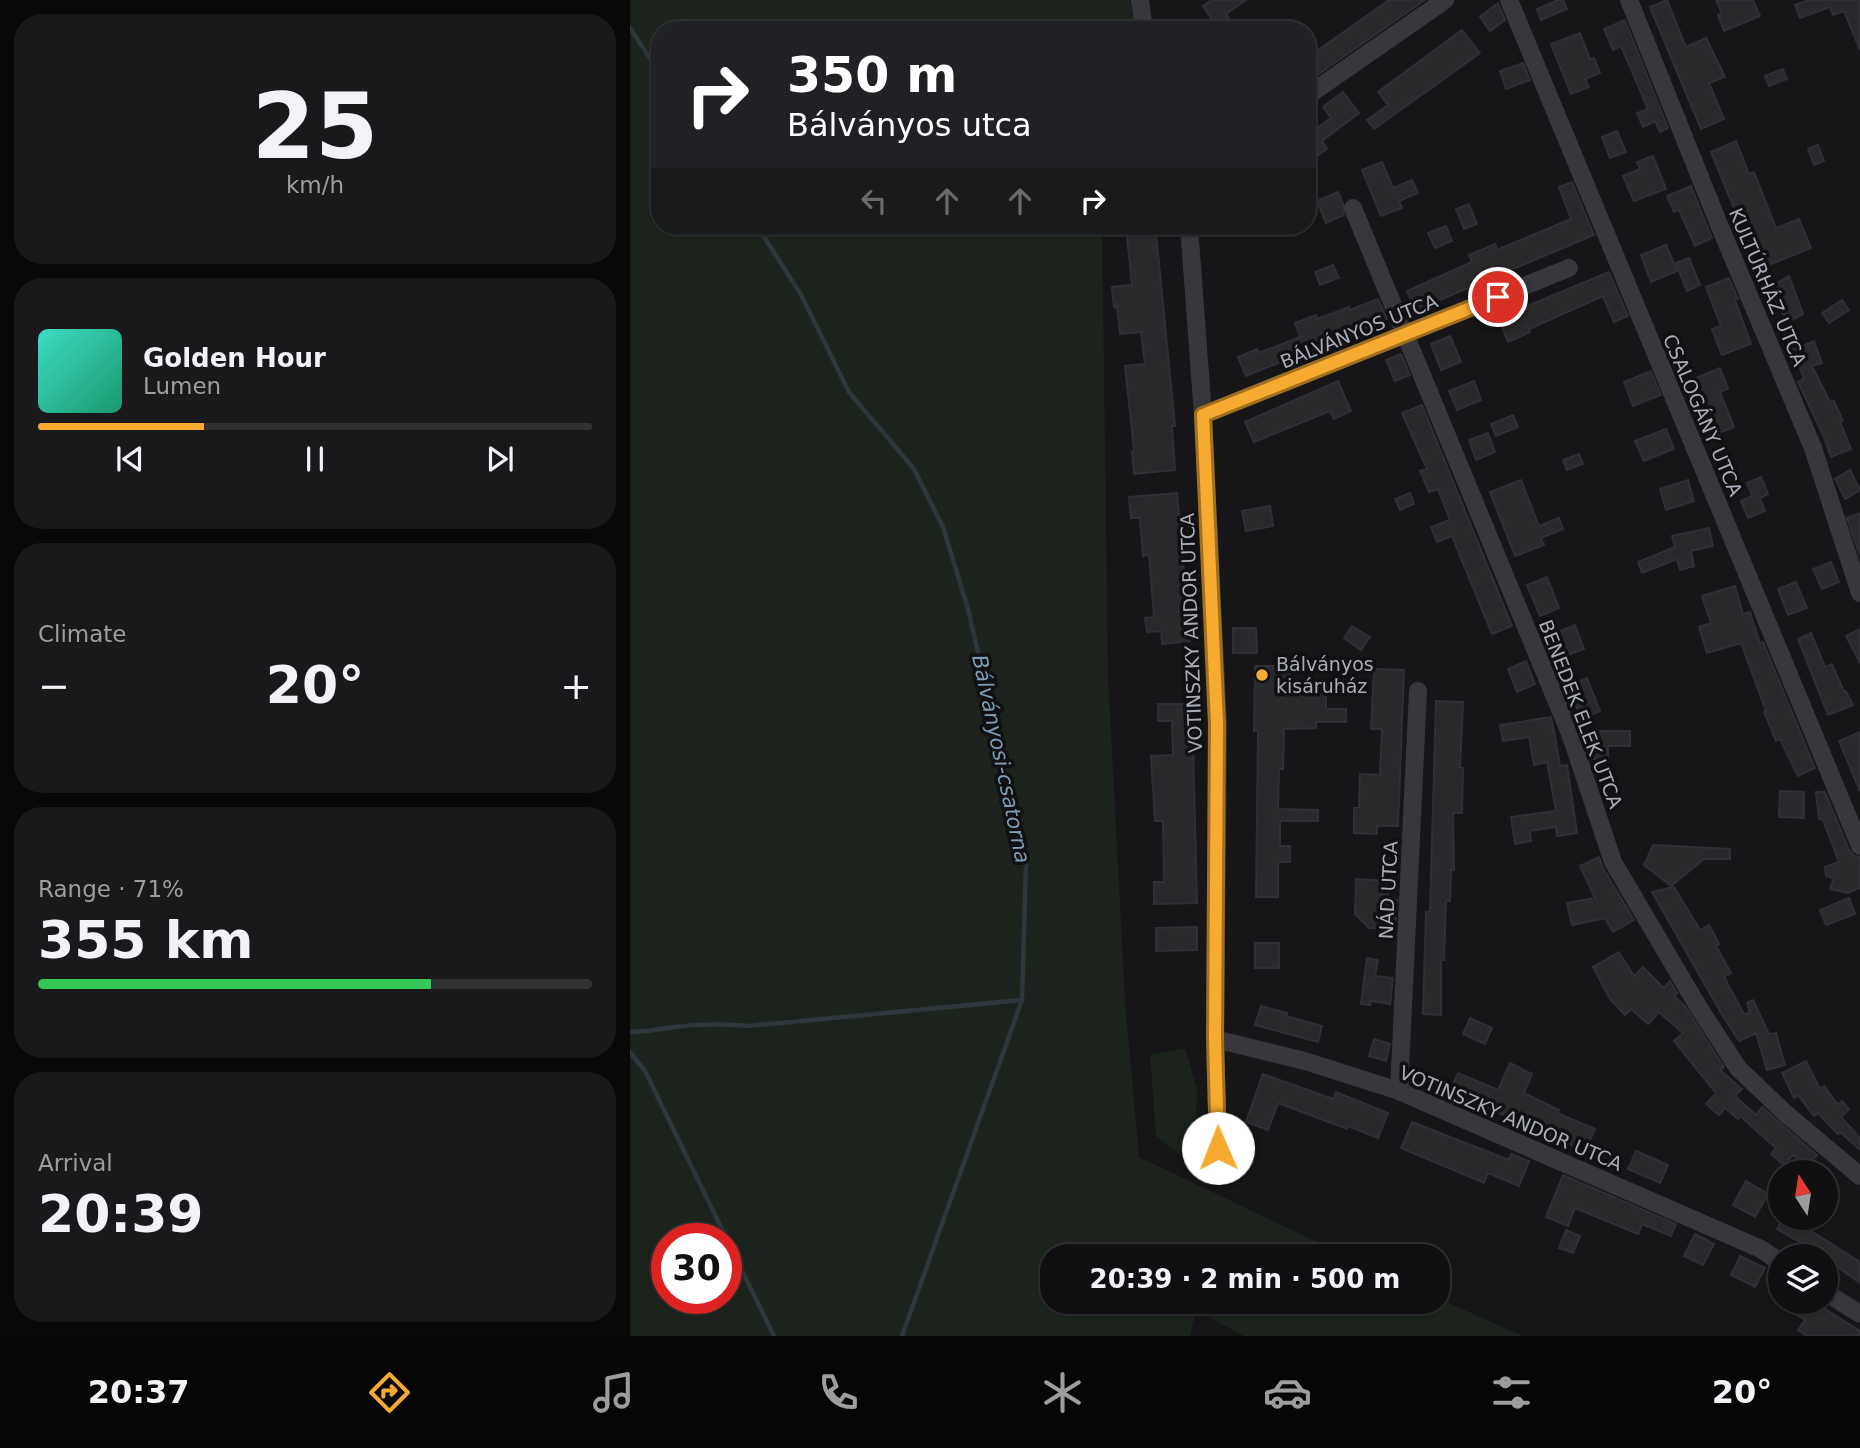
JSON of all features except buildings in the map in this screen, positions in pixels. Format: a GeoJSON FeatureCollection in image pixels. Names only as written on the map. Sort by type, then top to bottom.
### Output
{"type":"FeatureCollection","features":[{"type":"Feature","properties":{"kind":"street"},"geometry":{"type":"LineString","coordinates":[[1140,0],[1143,21]]}},
{"type":"Feature","properties":{"kind":"street"},"geometry":{"type":"LineString","coordinates":[[1316,90],[1445,0]]}},
{"type":"Feature","properties":{"kind":"street","name":"CSALOGÁNY UTCA"},"geometry":{"type":"LineString","coordinates":[[1509,0],[1860,846]]}},
{"type":"Feature","properties":{"kind":"street","name":"KULTÚRHÁZ UTCA"},"geometry":{"type":"LineString","coordinates":[[1629,0],[1813,448],[1860,593]]}},
{"type":"Feature","properties":{"kind":"street","name":"BENEDEK ELEK UTCA"},"geometry":{"type":"LineString","coordinates":[[1353,208],[1571,736],[1613,862],[1699,1008],[1738,1068],[1785,1113],[1860,1176]]}},
{"type":"Feature","properties":{"kind":"street","name":"VOTINSZKY ANDOR UTCA"},"geometry":{"type":"LineString","coordinates":[[1190,235],[1203,415],[1217,724],[1215,1039],[1218,1148]]}},
{"type":"Feature","properties":{"kind":"street","name":"BÁLVÁNYOS UTCA"},"geometry":{"type":"LineString","coordinates":[[1203,415],[1569,268]]}},
{"type":"Feature","properties":{"kind":"street","name":"NÁD UTCA"},"geometry":{"type":"LineString","coordinates":[[1399,1091],[1418,691]]}},
{"type":"Feature","properties":{"kind":"street","name":"VOTINSZKY ANDOR UTCA"},"geometry":{"type":"LineString","coordinates":[[1215,1039],[1305,1061],[1399,1091],[1748,1244],[1768,1255]]}},
{"type":"Feature","properties":{"kind":"street"},"geometry":{"type":"LineString","coordinates":[[1838,1300],[1860,1314]]}},
{"type":"Feature","properties":{"kind":"shaded area"},"geometry":{"type":"Polygon","coordinates":[[[630,0],[1130,0],[1134,21],[651,21],[651,235],[1102,235],[1108,675],[1125,1001],[1139,1157],[1321,1244],[1040,1244],[1040,1314],[1195,1314],[1190,1336],[630,1336],[630,0]]]}},
{"type":"Feature","properties":{"kind":"shaded area"},"geometry":{"type":"Polygon","coordinates":[[[1185,1048],[1197,1089],[1195,1159],[1183,1157],[1156,1136],[1150,1055],[1185,1048]]]}},
{"type":"Feature","properties":{"kind":"shaded area"},"geometry":{"type":"Polygon","coordinates":[[[1450,1304],[1523,1336],[1244,1336],[1203,1314],[1450,1314],[1450,1304]]]}},
{"type":"Feature","properties":{"kind":"waterway","name":"Bálványosi-csatorna"},"geometry":{"type":"LineString","coordinates":[[630,28],[651,60]]}},
{"type":"Feature","properties":{"kind":"waterway","name":"Bálványosi-csatorna"},"geometry":{"type":"LineString","coordinates":[[763,235],[800,293],[849,392],[914,469],[943,527],[968,609],[1026,863],[1022,1000],[902,1336]]}},
{"type":"Feature","properties":{"kind":"waterway","name":"Bálványosi-csatorna"},"geometry":{"type":"LineString","coordinates":[[630,1032],[693,1025],[749,1026],[1022,1000]]}},
{"type":"Feature","properties":{"kind":"waterway"},"geometry":{"type":"LineString","coordinates":[[630,1052],[645,1071],[774,1336]]}},
{"type":"Feature","properties":{"kind":"place","name":"Bálványos kisáruház"},"geometry":{"type":"Point","coordinates":[1262,675]}},
{"type":"Feature","properties":{"kind":"route"},"geometry":{"type":"LineString","coordinates":[[1218,1148],[1215,1039],[1217,724],[1203,415],[1498,297]]}}]}
